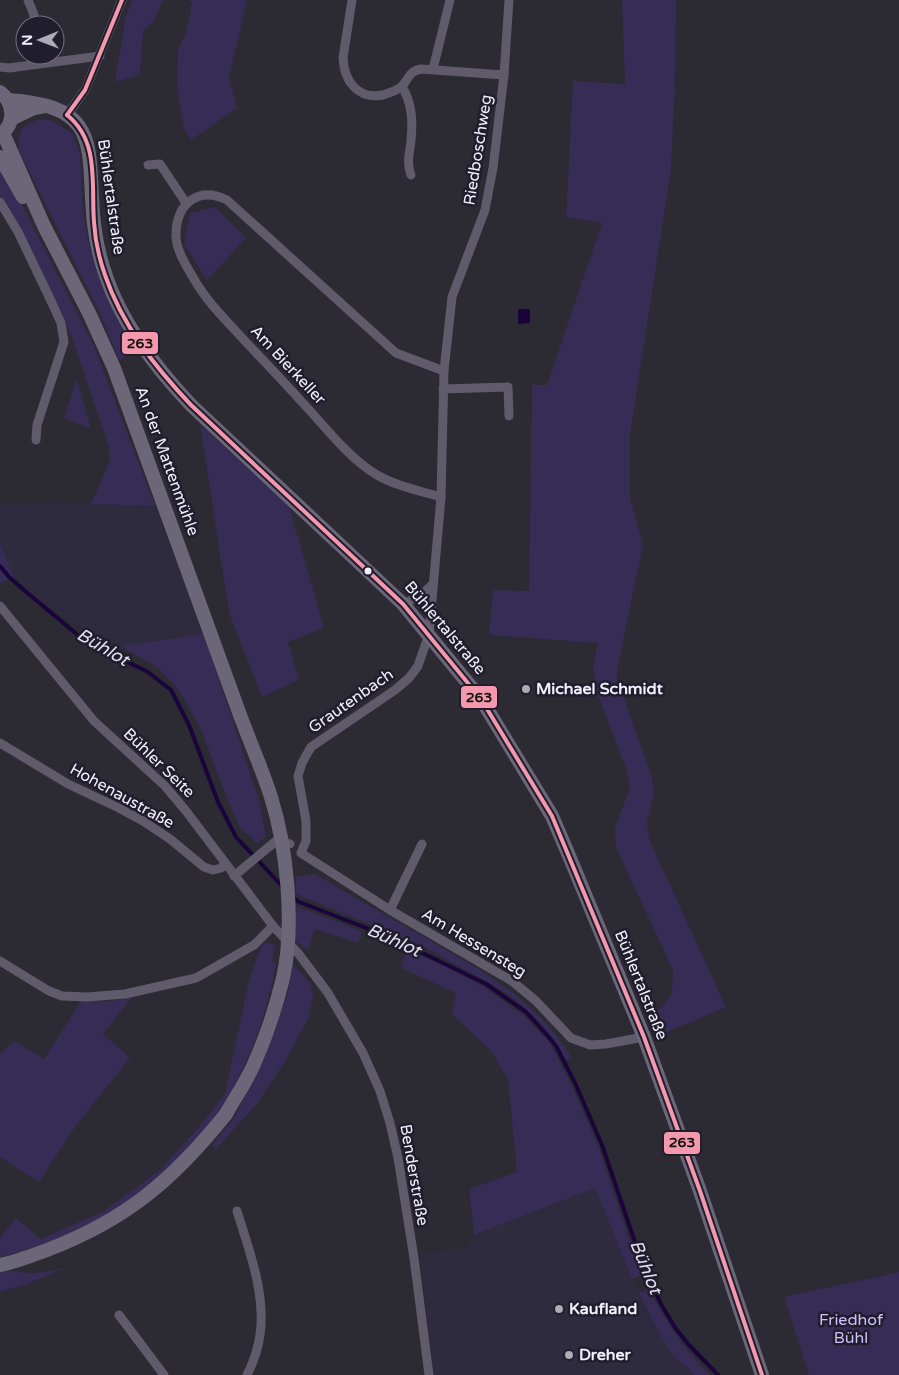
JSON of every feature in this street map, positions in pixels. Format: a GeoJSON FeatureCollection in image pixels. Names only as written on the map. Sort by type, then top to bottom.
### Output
{"type":"FeatureCollection","features":[{"type":"Feature","properties":{"kind":"street"},"geometry":{"type":"LineString","coordinates":[[28,0],[34,15]]}},
{"type":"Feature","properties":{"kind":"street"},"geometry":{"type":"LineString","coordinates":[[67,114],[85,90],[122,0]]}},
{"type":"Feature","properties":{"kind":"street"},"geometry":{"type":"LineString","coordinates":[[352,0],[343,58],[346,75],[359,92],[369,96],[392,92],[402,86],[414,71],[433,68],[504,75]]}},
{"type":"Feature","properties":{"kind":"street"},"geometry":{"type":"LineString","coordinates":[[433,68],[450,0]]}},
{"type":"Feature","properties":{"kind":"street","name":"Riedboschweg"},"geometry":{"type":"LineString","coordinates":[[429,634],[441,497],[442,389],[452,297],[484,210],[493,168],[504,75],[509,0]]}},
{"type":"Feature","properties":{"kind":"street"},"geometry":{"type":"LineString","coordinates":[[65,58],[100,56]]}},
{"type":"Feature","properties":{"kind":"street"},"geometry":{"type":"LineString","coordinates":[[0,68],[21,65]]}},
{"type":"Feature","properties":{"kind":"street"},"geometry":{"type":"LineString","coordinates":[[402,86],[408,98],[412,114],[407,166],[411,175]]}},
{"type":"Feature","properties":{"kind":"street"},"geometry":{"type":"LineString","coordinates":[[2,134],[11,119],[11,109],[4,96]]}},
{"type":"Feature","properties":{"kind":"street","name":"Bühlertalstraße"},"geometry":{"type":"LineString","coordinates":[[4,96],[58,109],[67,114],[87,140],[90,152],[96,241],[105,274],[117,302],[145,348],[173,386],[403,604],[472,686],[491,713],[552,816],[644,1037],[706,1210],[762,1375]]}},
{"type":"Feature","properties":{"kind":"street"},"geometry":{"type":"LineString","coordinates":[[11,119],[34,108],[46,106]]}},
{"type":"Feature","properties":{"kind":"street","name":"An der Mattenmühle"},"geometry":{"type":"LineString","coordinates":[[0,1265],[64,1244],[99,1227],[132,1207],[170,1177],[202,1144],[226,1114],[253,1066],[272,1018],[283,976],[287,942],[288,894],[280,834],[271,797],[114,368],[90,313],[44,226],[2,134]]}},
{"type":"Feature","properties":{"kind":"street","name":"An der Mattenmühle"},"geometry":{"type":"LineString","coordinates":[[0,157],[23,198],[44,226]]}},
{"type":"Feature","properties":{"kind":"street"},"geometry":{"type":"LineString","coordinates":[[148,165],[160,164],[186,203],[194,198],[206,195],[217,195],[227,200],[396,353],[444,371]]}},
{"type":"Feature","properties":{"kind":"street"},"geometry":{"type":"LineString","coordinates":[[0,202],[18,232],[52,303],[64,334],[64,342],[37,425],[36,440]]}},
{"type":"Feature","properties":{"kind":"street","name":"Am Bierkeller"},"geometry":{"type":"LineString","coordinates":[[186,203],[178,218],[176,234],[178,247],[194,279],[217,311],[360,463],[391,482],[441,497]]}},
{"type":"Feature","properties":{"kind":"street"},"geometry":{"type":"LineString","coordinates":[[442,389],[508,387],[509,416]]}},
{"type":"Feature","properties":{"kind":"street"},"geometry":{"type":"LineString","coordinates":[[403,604],[420,596],[433,584]]}},
{"type":"Feature","properties":{"kind":"street","name":"Bühler Seite"},"geometry":{"type":"LineString","coordinates":[[0,606],[94,722],[166,786],[273,926],[298,953],[328,993]]}},
{"type":"Feature","properties":{"kind":"street","name":"Grautenbach"},"geometry":{"type":"LineString","coordinates":[[301,853],[306,841],[306,821],[298,776],[302,763],[311,747],[395,690],[409,678],[418,666],[429,634]]}},
{"type":"Feature","properties":{"kind":"street","name":"Hohenaustraße"},"geometry":{"type":"LineString","coordinates":[[0,743],[68,784],[119,808],[143,822],[170,839],[204,868],[213,870],[221,868],[226,864]]}},
{"type":"Feature","properties":{"kind":"street"},"geometry":{"type":"LineString","coordinates":[[234,876],[276,841],[290,844]]}},
{"type":"Feature","properties":{"kind":"street"},"geometry":{"type":"LineString","coordinates":[[390,910],[422,844]]}},
{"type":"Feature","properties":{"kind":"street","name":"Am Hessensteg"},"geometry":{"type":"LineString","coordinates":[[301,853],[390,910],[512,981],[536,1001],[571,1038],[590,1045],[644,1037]]}},
{"type":"Feature","properties":{"kind":"street"},"geometry":{"type":"LineString","coordinates":[[0,961],[49,991],[62,996],[87,997],[125,994],[196,978],[254,945],[273,926]]}},
{"type":"Feature","properties":{"kind":"street","name":"Benderstraße"},"geometry":{"type":"LineString","coordinates":[[328,993],[363,1053],[380,1091],[390,1123],[398,1158],[414,1258],[429,1375]]}},
{"type":"Feature","properties":{"kind":"street"},"geometry":{"type":"LineString","coordinates":[[237,1211],[251,1259],[261,1316],[260,1337],[247,1375]]}},
{"type":"Feature","properties":{"kind":"street"},"geometry":{"type":"LineString","coordinates":[[119,1315],[164,1375]]}},
{"type":"Feature","properties":{"kind":"shaded area"},"geometry":{"type":"Polygon","coordinates":[[[518,309],[530,309],[530,323],[518,324],[518,309]]]}},
{"type":"Feature","properties":{"kind":"shaded area"},"geometry":{"type":"Polygon","coordinates":[[[55,502],[155,506],[204,634],[120,646],[94,636],[60,615],[26,589],[14,576],[0,544],[0,504],[55,502]]]}},
{"type":"Feature","properties":{"kind":"shaded area"},"geometry":{"type":"Polygon","coordinates":[[[595,1188],[632,1279],[657,1329],[671,1353],[695,1375],[434,1375],[419,1253],[467,1248],[474,1235],[595,1188]]]}},
{"type":"Feature","properties":{"kind":"green space"},"geometry":{"type":"Polygon","coordinates":[[[132,0],[163,0],[154,21],[143,31],[140,75],[115,82],[125,20],[132,0]]]}},
{"type":"Feature","properties":{"kind":"green space"},"geometry":{"type":"Polygon","coordinates":[[[188,0],[247,0],[229,78],[237,108],[191,140],[184,129],[177,85],[178,50],[186,34],[192,3],[188,0]]]}},
{"type":"Feature","properties":{"kind":"green space"},"geometry":{"type":"Polygon","coordinates":[[[622,0],[676,0],[671,170],[630,434],[630,499],[643,545],[618,665],[617,679],[652,777],[654,794],[647,822],[649,839],[726,1007],[656,1037],[647,1016],[661,1008],[672,993],[673,970],[616,848],[615,827],[630,788],[627,771],[598,695],[593,667],[598,643],[489,635],[493,590],[529,591],[532,385],[547,385],[602,223],[566,217],[573,81],[625,84],[622,0]]]}},
{"type":"Feature","properties":{"kind":"green space"},"geometry":{"type":"Polygon","coordinates":[[[36,120],[51,120],[72,133],[80,153],[83,212],[88,239],[100,282],[113,311],[137,350],[119,360],[100,313],[19,151],[18,141],[23,127],[36,120]]]}},
{"type":"Feature","properties":{"kind":"green space"},"geometry":{"type":"Polygon","coordinates":[[[0,171],[17,195],[93,344],[155,506],[91,504],[110,460],[109,447],[70,332],[0,195],[0,171]]]}},
{"type":"Feature","properties":{"kind":"green space"},"geometry":{"type":"Polygon","coordinates":[[[215,207],[246,238],[207,280],[184,244],[190,213],[215,207]]]}},
{"type":"Feature","properties":{"kind":"green space"},"geometry":{"type":"Polygon","coordinates":[[[77,379],[91,429],[64,418],[77,379]]]}},
{"type":"Feature","properties":{"kind":"green space"},"geometry":{"type":"Polygon","coordinates":[[[200,424],[289,506],[324,628],[288,642],[299,680],[262,697],[229,613],[200,424]]]}},
{"type":"Feature","properties":{"kind":"green space"},"geometry":{"type":"Polygon","coordinates":[[[0,544],[14,576],[0,583],[0,544]]]}},
{"type":"Feature","properties":{"kind":"green space"},"geometry":{"type":"Polygon","coordinates":[[[204,634],[259,800],[266,837],[257,843],[240,828],[200,727],[177,688],[157,667],[120,646],[204,634]]]}},
{"type":"Feature","properties":{"kind":"green space"},"geometry":{"type":"Polygon","coordinates":[[[315,874],[467,962],[506,987],[541,1018],[557,1036],[572,1058],[566,1060],[552,1037],[534,1016],[513,998],[491,984],[424,947],[296,894],[296,877],[315,874]]]}},
{"type":"Feature","properties":{"kind":"green space"},"geometry":{"type":"Polygon","coordinates":[[[296,906],[362,931],[358,943],[315,929],[308,950],[295,941],[296,906]]]}},
{"type":"Feature","properties":{"kind":"green space"},"geometry":{"type":"Polygon","coordinates":[[[266,943],[275,944],[272,962],[276,964],[269,998],[252,1048],[229,1095],[186,1152],[160,1177],[131,1199],[100,1218],[67,1235],[34,1248],[0,1257],[0,1238],[16,1218],[41,1239],[104,1211],[160,1170],[199,1127],[225,1094],[249,980],[261,946],[266,943]]]}},
{"type":"Feature","properties":{"kind":"green space"},"geometry":{"type":"Polygon","coordinates":[[[406,949],[484,987],[523,1015],[550,1043],[571,1084],[600,1151],[641,1276],[632,1279],[595,1188],[474,1235],[469,1189],[517,1172],[508,1080],[491,1051],[452,1014],[456,993],[401,968],[406,949]]]}},
{"type":"Feature","properties":{"kind":"green space"},"geometry":{"type":"Polygon","coordinates":[[[293,964],[311,984],[313,995],[309,1017],[286,1060],[257,1104],[216,1149],[212,1145],[235,1117],[276,1028],[287,995],[293,964]]]}},
{"type":"Feature","properties":{"kind":"green space"},"geometry":{"type":"Polygon","coordinates":[[[132,997],[103,1034],[130,1058],[77,1124],[39,1182],[0,1157],[0,1054],[14,1041],[44,1059],[81,1001],[112,1001],[132,997]]]}},
{"type":"Feature","properties":{"kind":"green space"},"geometry":{"type":"Polygon","coordinates":[[[67,1267],[27,1284],[0,1292],[0,1271],[38,1273],[67,1267]]]}},
{"type":"Feature","properties":{"kind":"green space","name":"Friedhof Bühl"},"geometry":{"type":"Polygon","coordinates":[[[899,1272],[899,1375],[809,1375],[784,1297],[899,1272]]]}},
{"type":"Feature","properties":{"kind":"green space"},"geometry":{"type":"Polygon","coordinates":[[[648,1289],[685,1348],[710,1375],[695,1375],[671,1353],[639,1293],[648,1289]]]}},
{"type":"Feature","properties":{"kind":"waterway","name":"Bühlot"},"geometry":{"type":"LineString","coordinates":[[0,566],[9,577],[85,641],[148,672],[171,690],[189,725],[218,802],[236,837],[283,887]]}},
{"type":"Feature","properties":{"kind":"waterway","name":"Bühlot"},"geometry":{"type":"LineString","coordinates":[[291,895],[297,901],[392,938],[486,984],[526,1012],[547,1035],[556,1046],[575,1083],[602,1145],[644,1269],[662,1306],[676,1329],[718,1375]]}},
{"type":"Feature","properties":{"kind":"transit line","name":"263"},"geometry":{"type":"LineString","coordinates":[[67,115],[85,90],[122,0]]}},
{"type":"Feature","properties":{"kind":"transit line","name":"263"},"geometry":{"type":"LineString","coordinates":[[67,115],[78,126],[85,137],[89,151],[92,164],[95,229],[103,269],[112,293],[130,328],[152,360],[191,405],[403,604],[481,699],[552,816],[644,1037],[700,1191],[762,1375]]}},
{"type":"Feature","properties":{"kind":"place","name":"Michael Schmidt"},"geometry":{"type":"Point","coordinates":[526,689]}},
{"type":"Feature","properties":{"kind":"place","name":"Kaufland"},"geometry":{"type":"Point","coordinates":[559,1309]}},
{"type":"Feature","properties":{"kind":"place","name":"Dreher"},"geometry":{"type":"Point","coordinates":[569,1355]}}]}
